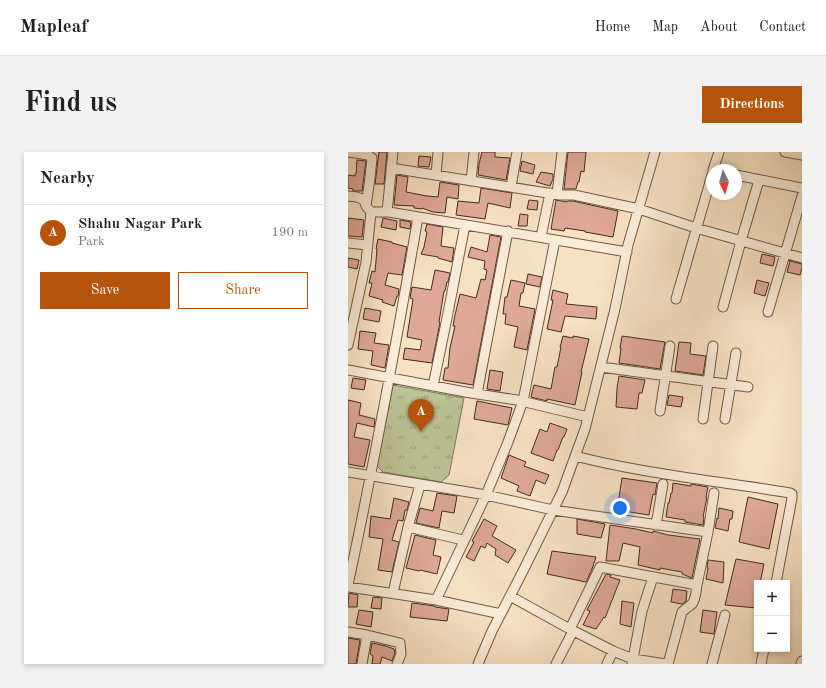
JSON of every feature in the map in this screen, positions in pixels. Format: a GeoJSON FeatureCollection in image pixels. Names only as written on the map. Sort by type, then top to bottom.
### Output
{"type":"FeatureCollection","features":[{"type":"Feature","properties":{"kind":"street"},"geometry":{"type":"LineString","coordinates":[[348,152],[372,155],[366,262],[348,345]]}},
{"type":"Feature","properties":{"kind":"street"},"geometry":{"type":"LineString","coordinates":[[387,212],[393,152]]}},
{"type":"Feature","properties":{"kind":"street"},"geometry":{"type":"LineString","coordinates":[[436,175],[438,152]]}},
{"type":"Feature","properties":{"kind":"street"},"geometry":{"type":"LineString","coordinates":[[471,181],[474,152]]}},
{"type":"Feature","properties":{"kind":"street"},"geometry":{"type":"LineString","coordinates":[[511,187],[516,152]]}},
{"type":"Feature","properties":{"kind":"street"},"geometry":{"type":"LineString","coordinates":[[541,238],[562,152]]}},
{"type":"Feature","properties":{"kind":"street"},"geometry":{"type":"LineString","coordinates":[[478,664],[492,632],[562,492],[585,429],[615,309],[627,252],[655,152]]}},
{"type":"Feature","properties":{"kind":"street"},"geometry":{"type":"LineString","coordinates":[[715,164],[719,152]]}},
{"type":"Feature","properties":{"kind":"street"},"geometry":{"type":"LineString","coordinates":[[785,152],[802,155]]}},
{"type":"Feature","properties":{"kind":"street"},"geometry":{"type":"LineString","coordinates":[[391,168],[511,187],[574,195],[639,209],[696,228],[802,258]]}},
{"type":"Feature","properties":{"kind":"street"},"geometry":{"type":"LineString","coordinates":[[742,176],[802,188]]}},
{"type":"Feature","properties":{"kind":"street"},"geometry":{"type":"LineString","coordinates":[[723,307],[759,180]]}},
{"type":"Feature","properties":{"kind":"street"},"geometry":{"type":"LineString","coordinates":[[676,299],[706,195]]}},
{"type":"Feature","properties":{"kind":"street"},"geometry":{"type":"LineString","coordinates":[[348,196],[364,200],[368,209]]}},
{"type":"Feature","properties":{"kind":"street"},"geometry":{"type":"LineString","coordinates":[[768,312],[802,196]]}},
{"type":"Feature","properties":{"kind":"street"},"geometry":{"type":"LineString","coordinates":[[368,209],[508,231],[627,252]]}},
{"type":"Feature","properties":{"kind":"street"},"geometry":{"type":"LineString","coordinates":[[418,217],[390,378],[348,586],[436,600],[501,614]]}},
{"type":"Feature","properties":{"kind":"street"},"geometry":{"type":"LineString","coordinates":[[434,386],[448,318],[464,225]]}},
{"type":"Feature","properties":{"kind":"street"},"geometry":{"type":"LineString","coordinates":[[477,394],[508,231]]}},
{"type":"Feature","properties":{"kind":"street"},"geometry":{"type":"LineString","coordinates":[[436,600],[486,495],[523,401],[555,240]]}},
{"type":"Feature","properties":{"kind":"street"},"geometry":{"type":"LineString","coordinates":[[348,242],[368,245]]}},
{"type":"Feature","properties":{"kind":"street"},"geometry":{"type":"LineString","coordinates":[[660,411],[670,346]]}},
{"type":"Feature","properties":{"kind":"street"},"geometry":{"type":"LineString","coordinates":[[702,419],[713,346]]}},
{"type":"Feature","properties":{"kind":"street"},"geometry":{"type":"LineString","coordinates":[[725,419],[736,353]]}},
{"type":"Feature","properties":{"kind":"street"},"geometry":{"type":"LineString","coordinates":[[601,367],[748,387]]}},
{"type":"Feature","properties":{"kind":"street"},"geometry":{"type":"LineString","coordinates":[[348,370],[523,401],[588,417]]}},
{"type":"Feature","properties":{"kind":"street"},"geometry":{"type":"LineString","coordinates":[[575,456],[593,461],[661,473],[792,494],[777,580]]}},
{"type":"Feature","properties":{"kind":"street"},"geometry":{"type":"LineString","coordinates":[[348,472],[486,495],[553,510],[708,532]]}},
{"type":"Feature","properties":{"kind":"street"},"geometry":{"type":"LineString","coordinates":[[656,525],[663,484]]}},
{"type":"Feature","properties":{"kind":"street"},"geometry":{"type":"LineString","coordinates":[[393,593],[408,527],[420,485]]}},
{"type":"Feature","properties":{"kind":"street"},"geometry":{"type":"LineString","coordinates":[[510,596],[633,662],[667,664],[682,612],[695,600],[714,493]]}},
{"type":"Feature","properties":{"kind":"street"},"geometry":{"type":"LineString","coordinates":[[408,527],[464,540]]}},
{"type":"Feature","properties":{"kind":"street"},"geometry":{"type":"LineString","coordinates":[[556,664],[600,567],[697,585]]}},
{"type":"Feature","properties":{"kind":"street"},"geometry":{"type":"LineString","coordinates":[[633,662],[642,611],[653,577]]}},
{"type":"Feature","properties":{"kind":"street"},"geometry":{"type":"LineString","coordinates":[[712,664],[725,615]]}},
{"type":"Feature","properties":{"kind":"street"},"geometry":{"type":"LineString","coordinates":[[348,632],[400,643],[401,654],[397,664]]}},
{"type":"Feature","properties":{"kind":"street"},"geometry":{"type":"LineString","coordinates":[[362,664],[367,635]]}},
{"type":"Feature","properties":{"kind":"street"},"geometry":{"type":"LineString","coordinates":[[607,664],[613,651]]}},
{"type":"Feature","properties":{"kind":"street"},"geometry":{"type":"LineString","coordinates":[[761,664],[763,652]]}},
{"type":"Feature","properties":{"kind":"green space"},"geometry":{"type":"Polygon","coordinates":[[[393,385],[464,398],[449,475],[441,482],[383,472],[377,466],[393,385]]]}},
{"type":"Feature","properties":{"kind":"building"},"geometry":{"type":"Polygon","coordinates":[[[379,152],[387,152],[384,184],[375,184],[379,152]]]}},
{"type":"Feature","properties":{"kind":"building"},"geometry":{"type":"Polygon","coordinates":[[[482,152],[495,152],[495,157],[510,158],[506,180],[478,175],[482,152]]]}},
{"type":"Feature","properties":{"kind":"building"},"geometry":{"type":"Polygon","coordinates":[[[568,152],[586,152],[584,172],[581,171],[576,189],[564,189],[568,152]]]}},
{"type":"Feature","properties":{"kind":"building"},"geometry":{"type":"Polygon","coordinates":[[[419,156],[431,157],[429,167],[418,166],[419,156]]]}},
{"type":"Feature","properties":{"kind":"building"},"geometry":{"type":"Polygon","coordinates":[[[357,160],[366,161],[362,191],[353,191],[353,189],[348,188],[348,175],[355,176],[357,160]]]}},
{"type":"Feature","properties":{"kind":"building"},"geometry":{"type":"Polygon","coordinates":[[[522,161],[535,165],[533,174],[520,171],[522,161]]]}},
{"type":"Feature","properties":{"kind":"building"},"geometry":{"type":"Polygon","coordinates":[[[541,172],[553,174],[553,179],[550,186],[536,182],[541,172]]]}},
{"type":"Feature","properties":{"kind":"building"},"geometry":{"type":"Polygon","coordinates":[[[397,175],[408,177],[406,192],[427,196],[438,197],[440,182],[459,185],[458,199],[447,197],[445,213],[433,212],[422,208],[414,208],[414,206],[394,205],[397,175]]]}},
{"type":"Feature","properties":{"kind":"building"},"geometry":{"type":"Polygon","coordinates":[[[481,188],[512,193],[510,208],[488,203],[485,219],[456,215],[458,201],[479,203],[481,188]]]}},
{"type":"Feature","properties":{"kind":"building"},"geometry":{"type":"Polygon","coordinates":[[[529,200],[538,201],[537,210],[527,209],[529,200]]]}},
{"type":"Feature","properties":{"kind":"building"},"geometry":{"type":"Polygon","coordinates":[[[556,200],[567,202],[573,201],[618,211],[613,237],[565,228],[564,231],[551,229],[556,200]]]}},
{"type":"Feature","properties":{"kind":"building"},"geometry":{"type":"Polygon","coordinates":[[[520,214],[528,215],[527,226],[518,226],[520,214]]]}},
{"type":"Feature","properties":{"kind":"building"},"geometry":{"type":"Polygon","coordinates":[[[348,218],[364,220],[362,237],[348,236],[348,218]]]}},
{"type":"Feature","properties":{"kind":"building"},"geometry":{"type":"Polygon","coordinates":[[[383,218],[397,221],[396,230],[381,227],[383,218]]]}},
{"type":"Feature","properties":{"kind":"building"},"geometry":{"type":"Polygon","coordinates":[[[400,220],[411,222],[410,229],[400,227],[400,220]]]}},
{"type":"Feature","properties":{"kind":"building"},"geometry":{"type":"Polygon","coordinates":[[[427,224],[443,227],[441,246],[454,248],[452,262],[438,257],[421,254],[427,232],[425,231],[427,224]]]}},
{"type":"Feature","properties":{"kind":"building"},"geometry":{"type":"Polygon","coordinates":[[[490,235],[501,237],[473,385],[443,380],[445,368],[448,368],[450,348],[455,326],[453,326],[460,294],[476,298],[481,279],[485,280],[487,270],[484,269],[485,261],[468,257],[471,247],[487,252],[490,235]]]}},
{"type":"Feature","properties":{"kind":"building"},"geometry":{"type":"Polygon","coordinates":[[[378,239],[407,247],[402,275],[388,273],[385,285],[399,289],[394,306],[382,302],[383,300],[369,296],[372,283],[369,283],[372,271],[375,272],[378,239]]]}},
{"type":"Feature","properties":{"kind":"building"},"geometry":{"type":"Polygon","coordinates":[[[762,254],[775,257],[773,266],[760,263],[762,254]]]}},
{"type":"Feature","properties":{"kind":"building"},"geometry":{"type":"Polygon","coordinates":[[[348,258],[359,260],[357,269],[348,267],[348,258]]]}},
{"type":"Feature","properties":{"kind":"building"},"geometry":{"type":"Polygon","coordinates":[[[790,261],[802,264],[800,275],[787,272],[790,261]]]}},
{"type":"Feature","properties":{"kind":"building"},"geometry":{"type":"Polygon","coordinates":[[[435,270],[450,273],[444,291],[440,323],[432,363],[403,359],[405,348],[420,350],[422,340],[407,337],[413,299],[410,298],[412,287],[431,290],[435,270]]]}},
{"type":"Feature","properties":{"kind":"building"},"geometry":{"type":"Polygon","coordinates":[[[528,274],[542,277],[540,287],[526,284],[528,274]]]}},
{"type":"Feature","properties":{"kind":"building"},"geometry":{"type":"Polygon","coordinates":[[[511,280],[525,283],[523,293],[521,293],[519,306],[535,309],[527,350],[514,347],[518,327],[505,324],[506,314],[503,314],[505,297],[507,297],[511,280]]]}},
{"type":"Feature","properties":{"kind":"building"},"geometry":{"type":"Polygon","coordinates":[[[757,280],[769,283],[765,296],[754,293],[757,280]]]}},
{"type":"Feature","properties":{"kind":"building"},"geometry":{"type":"Polygon","coordinates":[[[553,290],[568,294],[566,304],[597,307],[596,319],[565,316],[561,332],[547,329],[553,300],[551,300],[553,290]]]}},
{"type":"Feature","properties":{"kind":"building"},"geometry":{"type":"Polygon","coordinates":[[[365,308],[381,311],[379,322],[363,319],[365,308]]]}},
{"type":"Feature","properties":{"kind":"building"},"geometry":{"type":"Polygon","coordinates":[[[360,331],[376,333],[374,343],[389,345],[385,368],[371,365],[373,351],[358,349],[360,331]]]}},
{"type":"Feature","properties":{"kind":"building"},"geometry":{"type":"Polygon","coordinates":[[[563,336],[589,339],[575,405],[531,397],[534,385],[551,389],[563,336]]]}},
{"type":"Feature","properties":{"kind":"building"},"geometry":{"type":"Polygon","coordinates":[[[622,336],[665,342],[660,369],[619,363],[622,336]]]}},
{"type":"Feature","properties":{"kind":"building"},"geometry":{"type":"Polygon","coordinates":[[[679,342],[691,343],[690,354],[706,356],[703,375],[675,371],[679,342]]]}},
{"type":"Feature","properties":{"kind":"building"},"geometry":{"type":"Polygon","coordinates":[[[490,370],[503,372],[500,391],[487,389],[490,370]]]}},
{"type":"Feature","properties":{"kind":"building"},"geometry":{"type":"Polygon","coordinates":[[[619,376],[645,380],[642,393],[639,393],[637,409],[616,407],[619,376]]]}},
{"type":"Feature","properties":{"kind":"building"},"geometry":{"type":"Polygon","coordinates":[[[353,378],[366,380],[364,390],[351,388],[353,378]]]}},
{"type":"Feature","properties":{"kind":"building"},"geometry":{"type":"Polygon","coordinates":[[[669,395],[683,397],[681,407],[667,405],[669,395]]]}},
{"type":"Feature","properties":{"kind":"building"},"geometry":{"type":"Polygon","coordinates":[[[348,400],[361,403],[359,415],[375,419],[374,427],[357,423],[354,437],[370,440],[364,467],[348,464],[348,400]]]}},
{"type":"Feature","properties":{"kind":"building"},"geometry":{"type":"Polygon","coordinates":[[[477,401],[512,408],[508,425],[474,419],[477,401]]]}},
{"type":"Feature","properties":{"kind":"building"},"geometry":{"type":"Polygon","coordinates":[[[550,423],[567,429],[553,461],[531,453],[540,429],[547,432],[550,423]]]}},
{"type":"Feature","properties":{"kind":"building"},"geometry":{"type":"Polygon","coordinates":[[[509,455],[526,462],[524,466],[549,475],[545,484],[536,480],[530,496],[517,491],[519,486],[501,478],[509,455]]]}},
{"type":"Feature","properties":{"kind":"building"},"geometry":{"type":"Polygon","coordinates":[[[622,478],[657,483],[655,495],[653,494],[649,515],[617,510],[622,478]]]}},
{"type":"Feature","properties":{"kind":"building"},"geometry":{"type":"Polygon","coordinates":[[[673,483],[708,487],[703,525],[666,517],[673,483]]]}},
{"type":"Feature","properties":{"kind":"building"},"geometry":{"type":"Polygon","coordinates":[[[437,493],[457,496],[454,513],[442,511],[439,528],[416,523],[420,508],[433,511],[437,493]]]}},
{"type":"Feature","properties":{"kind":"building"},"geometry":{"type":"Polygon","coordinates":[[[748,497],[778,504],[769,549],[739,542],[748,497]]]}},
{"type":"Feature","properties":{"kind":"building"},"geometry":{"type":"Polygon","coordinates":[[[394,498],[409,502],[407,510],[405,510],[403,521],[398,520],[392,540],[399,542],[392,572],[378,570],[383,539],[369,537],[371,516],[390,519],[394,498]]]}},
{"type":"Feature","properties":{"kind":"building"},"geometry":{"type":"Polygon","coordinates":[[[719,508],[733,511],[728,531],[715,528],[719,508]]]}},
{"type":"Feature","properties":{"kind":"building"},"geometry":{"type":"Polygon","coordinates":[[[484,519],[497,526],[492,536],[516,550],[508,563],[495,555],[496,549],[487,543],[485,548],[481,546],[474,561],[466,557],[474,542],[472,541],[484,519]]]}},
{"type":"Feature","properties":{"kind":"building"},"geometry":{"type":"Polygon","coordinates":[[[577,519],[605,524],[601,538],[577,534],[577,519]]]}},
{"type":"Feature","properties":{"kind":"building"},"geometry":{"type":"Polygon","coordinates":[[[610,525],[653,533],[653,531],[668,535],[700,539],[692,578],[682,574],[682,572],[660,568],[660,570],[638,565],[640,547],[623,543],[619,561],[606,561],[610,525]]]}},
{"type":"Feature","properties":{"kind":"building"},"geometry":{"type":"Polygon","coordinates":[[[415,535],[436,540],[433,555],[441,557],[437,574],[406,568],[415,535]]]}},
{"type":"Feature","properties":{"kind":"building"},"geometry":{"type":"Polygon","coordinates":[[[552,551],[596,557],[586,582],[547,574],[552,551]]]}},
{"type":"Feature","properties":{"kind":"building"},"geometry":{"type":"Polygon","coordinates":[[[736,559],[764,564],[761,580],[754,580],[754,608],[725,605],[736,559]]]}},
{"type":"Feature","properties":{"kind":"building"},"geometry":{"type":"Polygon","coordinates":[[[708,560],[724,562],[723,583],[706,579],[708,560]]]}},
{"type":"Feature","properties":{"kind":"building"},"geometry":{"type":"Polygon","coordinates":[[[606,574],[620,580],[605,618],[604,617],[596,629],[583,625],[590,611],[587,610],[606,574]]]}},
{"type":"Feature","properties":{"kind":"building"},"geometry":{"type":"Polygon","coordinates":[[[673,589],[687,591],[686,601],[682,604],[671,602],[673,589]]]}},
{"type":"Feature","properties":{"kind":"building"},"geometry":{"type":"Polygon","coordinates":[[[349,593],[358,595],[357,607],[348,607],[349,593]]]}},
{"type":"Feature","properties":{"kind":"building"},"geometry":{"type":"Polygon","coordinates":[[[373,597],[382,598],[381,609],[371,608],[373,597]]]}},
{"type":"Feature","properties":{"kind":"building"},"geometry":{"type":"Polygon","coordinates":[[[622,601],[634,603],[631,627],[620,624],[622,601]]]}},
{"type":"Feature","properties":{"kind":"building"},"geometry":{"type":"Polygon","coordinates":[[[412,603],[449,609],[447,621],[410,617],[412,603]]]}},
{"type":"Feature","properties":{"kind":"building"},"geometry":{"type":"Polygon","coordinates":[[[359,610],[373,612],[371,627],[356,624],[359,610]]]}},
{"type":"Feature","properties":{"kind":"building"},"geometry":{"type":"Polygon","coordinates":[[[703,610],[717,612],[714,634],[700,632],[703,610]]]}},
{"type":"Feature","properties":{"kind":"building"},"geometry":{"type":"Polygon","coordinates":[[[348,638],[360,640],[356,664],[348,664],[348,638]]]}},
{"type":"Feature","properties":{"kind":"building"},"geometry":{"type":"Polygon","coordinates":[[[372,643],[394,649],[395,653],[392,661],[382,657],[380,664],[372,664],[373,656],[370,654],[372,643]]]}},
{"type":"Feature","properties":{"kind":"place","name":"Shahu Nagar Park"},"geometry":{"type":"Point","coordinates":[421,432]}}]}
